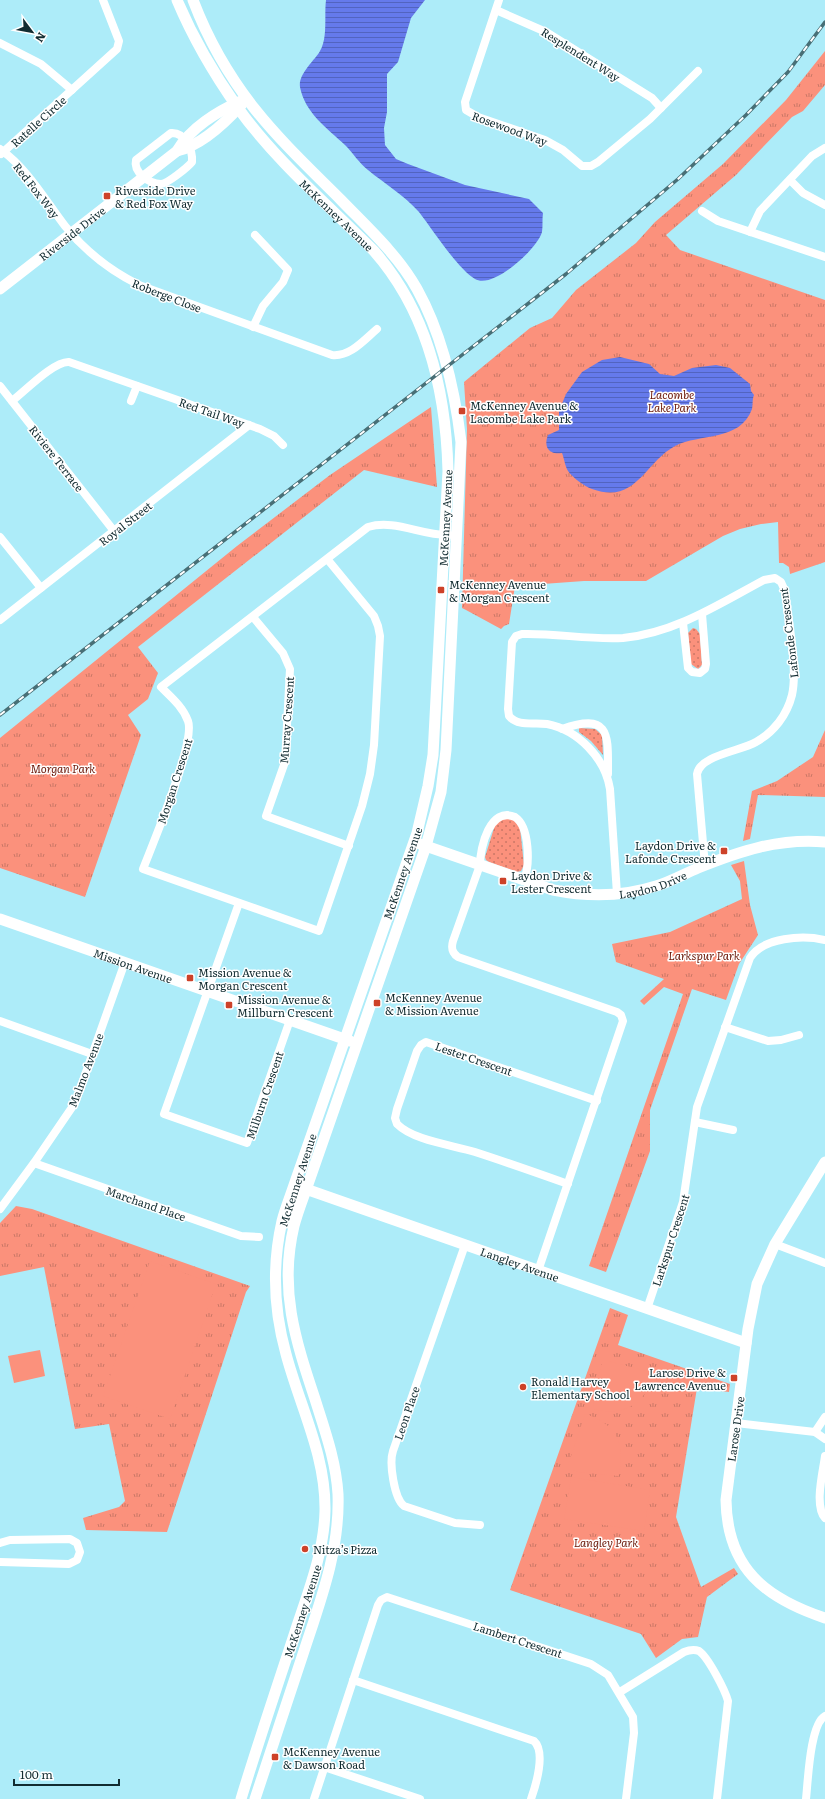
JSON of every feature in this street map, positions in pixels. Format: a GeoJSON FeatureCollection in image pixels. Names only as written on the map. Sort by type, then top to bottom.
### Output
{"type":"FeatureCollection","features":[{"type":"Feature","properties":{"kind":"main road","name":"McKenney Avenue"},"geometry":{"type":"LineString","coordinates":[[177,0],[195,38],[237,106],[279,156],[385,264],[406,295],[418,319],[432,358],[446,423],[448,471],[433,755],[427,793],[413,842],[282,1219],[277,1244],[275,1284],[277,1305],[286,1355],[315,1439],[322,1469],[325,1497],[324,1531],[320,1556],[241,1799]]}},
{"type":"Feature","properties":{"kind":"main road","name":"McKenney Avenue"},"geometry":{"type":"LineString","coordinates":[[193,0],[218,51],[247,98],[284,142],[384,245],[417,289],[429,314],[444,357],[461,442],[446,750],[441,792],[426,846],[294,1225],[290,1248],[288,1288],[290,1314],[299,1351],[326,1433],[334,1466],[338,1495],[336,1541],[328,1578],[255,1799]]}},
{"type":"Feature","properties":{"kind":"main road","name":"Riverside Drive"},"geometry":{"type":"LineString","coordinates":[[0,289],[187,143],[223,109],[237,106],[247,98]]}},
{"type":"Feature","properties":{"kind":"main road","name":"Laydon Drive"},"geometry":{"type":"LineString","coordinates":[[413,842],[553,890],[574,894],[617,894],[656,886],[743,851],[767,844],[797,841],[825,842]]}},
{"type":"Feature","properties":{"kind":"main road","name":"Mission Avenue"},"geometry":{"type":"LineString","coordinates":[[0,919],[357,1043]]}},
{"type":"Feature","properties":{"kind":"main road","name":"Larose Drive"},"geometry":{"type":"LineString","coordinates":[[825,1162],[774,1244],[757,1284],[746,1343],[726,1500],[728,1524],[735,1548],[749,1572],[769,1592],[791,1605],[825,1618]]}},
{"type":"Feature","properties":{"kind":"main road","name":"Langley Avenue"},"geometry":{"type":"LineString","coordinates":[[294,1185],[746,1343]]}},
{"type":"Feature","properties":{"kind":"street","name":"Ratelle Circle"},"geometry":{"type":"LineString","coordinates":[[1,152],[72,90],[119,46],[118,36],[103,0]]}},
{"type":"Feature","properties":{"kind":"street","name":"Rosewood Way"},"geometry":{"type":"LineString","coordinates":[[499,0],[465,102],[466,110],[472,116],[545,140],[563,150],[582,166],[586,167],[598,162],[662,108],[698,71]]}},
{"type":"Feature","properties":{"kind":"street","name":"Resplendent Way"},"geometry":{"type":"LineString","coordinates":[[496,10],[546,32],[652,98],[662,108]]}},
{"type":"Feature","properties":{"kind":"street","name":"Ratelle Circle"},"geometry":{"type":"LineString","coordinates":[[0,43],[41,64],[72,90]]}},
{"type":"Feature","properties":{"kind":"street"},"geometry":{"type":"LineString","coordinates":[[170,133],[174,133],[187,143],[192,157],[190,165],[166,183],[157,183],[143,177],[135,164],[139,156],[170,133]]}},
{"type":"Feature","properties":{"kind":"street"},"geometry":{"type":"LineString","coordinates":[[750,232],[760,211],[812,156],[825,148]]}},
{"type":"Feature","properties":{"kind":"street","name":"Red Fox Way"},"geometry":{"type":"LineString","coordinates":[[1,152],[25,172],[72,234]]}},
{"type":"Feature","properties":{"kind":"street"},"geometry":{"type":"LineString","coordinates":[[790,180],[803,193],[825,205]]}},
{"type":"Feature","properties":{"kind":"street"},"geometry":{"type":"LineString","coordinates":[[702,211],[714,219],[825,258]]}},
{"type":"Feature","properties":{"kind":"street","name":"Roberge Close"},"geometry":{"type":"LineString","coordinates":[[72,234],[102,261],[131,281],[158,293],[337,356],[349,352],[377,329]]}},
{"type":"Feature","properties":{"kind":"street"},"geometry":{"type":"LineString","coordinates":[[253,327],[263,306],[283,282],[288,270],[255,235]]}},
{"type":"Feature","properties":{"kind":"street","name":"Red Tail Way"},"geometry":{"type":"LineString","coordinates":[[12,401],[63,362],[69,362],[266,431],[283,445]]}},
{"type":"Feature","properties":{"kind":"street","name":"Riviere Terrace"},"geometry":{"type":"LineString","coordinates":[[0,386],[114,531]]}},
{"type":"Feature","properties":{"kind":"street"},"geometry":{"type":"LineString","coordinates":[[131,401],[137,386]]}},
{"type":"Feature","properties":{"kind":"street","name":"Royal Street"},"geometry":{"type":"LineString","coordinates":[[0,620],[249,425]]}},
{"type":"Feature","properties":{"kind":"street","name":"Morgan Crescent"},"geometry":{"type":"LineString","coordinates":[[328,560],[374,616],[380,636],[372,759],[362,806],[319,931],[144,869],[174,786],[190,733],[188,722],[181,708],[161,687],[328,560],[368,527],[374,525],[391,525],[444,535],[457,534]]}},
{"type":"Feature","properties":{"kind":"street"},"geometry":{"type":"LineString","coordinates":[[0,536],[41,588]]}},
{"type":"Feature","properties":{"kind":"street","name":"Lafonde Crescent"},"geometry":{"type":"LineString","coordinates":[[608,779],[601,764],[581,741],[562,729],[547,724],[519,723],[509,716],[510,649],[514,638],[524,634],[623,638],[655,632],[683,623],[702,614],[764,580],[772,578],[778,579],[783,584],[785,591],[794,679],[792,693],[782,719],[772,730],[751,745],[706,761],[698,769],[697,774],[705,866]]}},
{"type":"Feature","properties":{"kind":"street"},"geometry":{"type":"LineString","coordinates":[[683,623],[688,668],[692,672],[700,673],[705,670],[706,664],[702,614]]}},
{"type":"Feature","properties":{"kind":"street","name":"Murray Crescent"},"geometry":{"type":"LineString","coordinates":[[253,617],[283,653],[290,669],[285,762],[266,816],[349,846]]}},
{"type":"Feature","properties":{"kind":"street","name":"Lafonde Crescent"},"geometry":{"type":"LineString","coordinates":[[562,729],[576,724],[597,726],[603,728],[607,738],[608,779],[617,894]]}},
{"type":"Feature","properties":{"kind":"street"},"geometry":{"type":"LineString","coordinates":[[524,880],[527,869],[525,831],[521,822],[512,816],[501,816],[493,822],[480,856],[480,865],[453,941],[453,951],[458,957],[621,1014],[623,1021],[622,1028],[538,1271]]}},
{"type":"Feature","properties":{"kind":"street"},"geometry":{"type":"LineString","coordinates":[[209,991],[239,903]]}},
{"type":"Feature","properties":{"kind":"street","name":"Larkspur Crescent"},"geometry":{"type":"LineString","coordinates":[[647,1309],[681,1210],[686,1191],[698,1105],[748,961],[754,952],[767,945],[793,938],[808,937],[825,940]]}},
{"type":"Feature","properties":{"kind":"street","name":"Malmo Avenue"},"geometry":{"type":"LineString","coordinates":[[0,1209],[75,1103],[125,962]]}},
{"type":"Feature","properties":{"kind":"street","name":"Milburn Crescent"},"geometry":{"type":"LineString","coordinates":[[209,991],[164,1114],[247,1143],[290,1020]]}},
{"type":"Feature","properties":{"kind":"street"},"geometry":{"type":"LineString","coordinates":[[0,1021],[92,1054]]}},
{"type":"Feature","properties":{"kind":"street"},"geometry":{"type":"LineString","coordinates":[[725,1027],[768,1041],[781,1040],[799,1035]]}},
{"type":"Feature","properties":{"kind":"street","name":"Lester Crescent"},"geometry":{"type":"LineString","coordinates":[[568,1184],[476,1152],[454,1148],[424,1138],[397,1124],[395,1118],[397,1109],[418,1051],[421,1045],[428,1042],[597,1101]]}},
{"type":"Feature","properties":{"kind":"street"},"geometry":{"type":"LineString","coordinates":[[695,1122],[733,1130]]}},
{"type":"Feature","properties":{"kind":"street","name":"Marchand Place"},"geometry":{"type":"LineString","coordinates":[[34,1163],[241,1236],[259,1237]]}},
{"type":"Feature","properties":{"kind":"street"},"geometry":{"type":"LineString","coordinates":[[774,1244],[825,1263]]}},
{"type":"Feature","properties":{"kind":"street","name":"Leon Place"},"geometry":{"type":"LineString","coordinates":[[465,1245],[393,1451],[391,1462],[396,1495],[400,1503],[404,1506],[455,1523],[480,1525]]}},
{"type":"Feature","properties":{"kind":"street"},"geometry":{"type":"LineString","coordinates":[[815,1432],[825,1417]]}},
{"type":"Feature","properties":{"kind":"street"},"geometry":{"type":"LineString","coordinates":[[736,1423],[815,1432],[825,1438]]}},
{"type":"Feature","properties":{"kind":"street"},"geometry":{"type":"LineString","coordinates":[[825,1456],[819,1502],[820,1512],[825,1518]]}},
{"type":"Feature","properties":{"kind":"street"},"geometry":{"type":"LineString","coordinates":[[0,1543],[10,1540],[70,1539],[77,1543],[80,1552],[77,1560],[69,1564],[0,1562]]}},
{"type":"Feature","properties":{"kind":"street","name":"Lambert Crescent"},"geometry":{"type":"LineString","coordinates":[[314,1799],[378,1604],[384,1598],[390,1597],[595,1665],[608,1675],[620,1692],[631,1712],[634,1725],[626,1799]]}},
{"type":"Feature","properties":{"kind":"street"},"geometry":{"type":"LineString","coordinates":[[620,1692],[684,1652],[694,1650],[702,1653],[724,1689],[728,1701],[717,1799]]}},
{"type":"Feature","properties":{"kind":"street"},"geometry":{"type":"LineString","coordinates":[[353,1680],[534,1741],[538,1746],[540,1755],[537,1778],[531,1799]]}},
{"type":"Feature","properties":{"kind":"street"},"geometry":{"type":"LineString","coordinates":[[806,1799],[815,1732],[820,1720],[825,1716]]}},
{"type":"Feature","properties":{"kind":"street"},"geometry":{"type":"LineString","coordinates":[[324,1767],[420,1799]]}},
{"type":"Feature","properties":{"kind":"green space","name":"Lacombe Lake Park"},"geometry":{"type":"Polygon","coordinates":[[[825,51],[825,85],[803,111],[792,117],[736,175],[666,235],[680,250],[825,300],[825,562],[790,574],[789,567],[783,563],[779,563],[778,522],[761,524],[740,529],[723,536],[646,581],[584,581],[515,586],[509,624],[501,629],[462,608],[467,429],[464,382],[530,328],[552,318],[576,290],[636,243],[655,222],[723,164],[786,100],[825,51]]]}},
{"type":"Feature","properties":{"kind":"green space","name":"Morgan Park"},"geometry":{"type":"Polygon","coordinates":[[[431,407],[437,487],[364,470],[138,647],[158,673],[148,699],[128,715],[141,735],[85,897],[0,868],[0,738],[237,546],[330,475],[431,407]]]}},
{"type":"Feature","properties":{"kind":"green space"},"geometry":{"type":"Polygon","coordinates":[[[693,628],[700,634],[702,665],[698,669],[691,664],[688,633],[693,628]]]}},
{"type":"Feature","properties":{"kind":"green space"},"geometry":{"type":"Polygon","coordinates":[[[579,728],[595,729],[602,735],[603,755],[591,741],[579,732],[579,728]]]}},
{"type":"Feature","properties":{"kind":"green space"},"geometry":{"type":"Polygon","coordinates":[[[825,730],[825,797],[758,795],[750,839],[743,841],[752,791],[777,781],[813,757],[825,730]]]}},
{"type":"Feature","properties":{"kind":"green space"},"geometry":{"type":"Polygon","coordinates":[[[503,818],[514,820],[520,828],[524,865],[521,871],[517,872],[486,860],[485,857],[495,825],[503,818]]]}},
{"type":"Feature","properties":{"kind":"green space","name":"Larkspur Park"},"geometry":{"type":"Polygon","coordinates":[[[744,861],[750,905],[758,935],[739,964],[726,1000],[692,989],[650,1110],[650,1151],[606,1272],[589,1266],[683,994],[664,987],[644,1005],[640,1001],[664,979],[616,962],[612,944],[670,932],[742,899],[740,881],[731,865],[744,861]]]}},
{"type":"Feature","properties":{"kind":"green space"},"geometry":{"type":"Polygon","coordinates":[[[16,1206],[32,1209],[250,1286],[246,1292],[167,1532],[86,1530],[83,1518],[119,1507],[125,1501],[109,1424],[75,1429],[44,1267],[0,1276],[0,1223],[16,1206]]]}},
{"type":"Feature","properties":{"kind":"green space"},"geometry":{"type":"Polygon","coordinates":[[[150,1261],[216,1284],[170,1419],[103,1396],[150,1261]]]}},
{"type":"Feature","properties":{"kind":"green space","name":"Langley Park"},"geometry":{"type":"Polygon","coordinates":[[[610,1308],[628,1315],[618,1345],[730,1384],[729,1392],[697,1388],[676,1517],[701,1587],[734,1568],[738,1574],[707,1597],[698,1637],[682,1639],[656,1658],[641,1634],[510,1590],[610,1308]]]}},
{"type":"Feature","properties":{"kind":"green space"},"geometry":{"type":"Polygon","coordinates":[[[40,1350],[45,1376],[14,1383],[8,1356],[40,1350]]]}},
{"type":"Feature","properties":{"kind":"green space"},"geometry":{"type":"Polygon","coordinates":[[[608,1361],[654,1373],[645,1393],[632,1406],[614,1411],[593,1409],[596,1383],[602,1364],[608,1361]]]}},
{"type":"Feature","properties":{"kind":"green space"},"geometry":{"type":"Polygon","coordinates":[[[585,1414],[604,1423],[611,1429],[616,1437],[620,1445],[621,1454],[618,1476],[578,1472],[573,1470],[568,1465],[585,1414]]]}},
{"type":"Feature","properties":{"kind":"green space"},"geometry":{"type":"Polygon","coordinates":[[[571,1477],[650,1490],[644,1531],[564,1519],[571,1477]]]}},
{"type":"Feature","properties":{"kind":"water"},"geometry":{"type":"Polygon","coordinates":[[[326,0],[425,0],[411,18],[398,62],[387,74],[387,112],[384,128],[385,145],[396,159],[408,164],[465,185],[529,199],[543,213],[542,232],[532,248],[514,266],[492,279],[483,281],[475,279],[468,274],[453,258],[419,212],[401,195],[365,167],[345,145],[324,126],[307,105],[300,87],[300,82],[304,72],[318,55],[324,39],[326,0]]]}},
{"type":"Feature","properties":{"kind":"water"},"geometry":{"type":"Polygon","coordinates":[[[620,357],[649,364],[660,374],[674,376],[692,368],[716,365],[730,368],[750,384],[751,391],[754,395],[752,409],[746,420],[729,432],[696,439],[675,446],[664,453],[638,480],[629,487],[619,491],[607,492],[592,489],[579,482],[570,474],[566,467],[562,453],[551,452],[546,444],[548,435],[559,430],[559,411],[566,394],[582,372],[602,360],[620,357]]]}},
{"type":"Feature","properties":{"kind":"railway"},"geometry":{"type":"LineString","coordinates":[[0,715],[566,274],[678,179],[746,115],[788,72],[825,22]]}},
{"type":"Feature","properties":{"kind":"place","name":"Riverside Drive & Red Fox Way"},"geometry":{"type":"Point","coordinates":[107,196]}},
{"type":"Feature","properties":{"kind":"place","name":"McKenney Avenue & Lacombe Lake Park"},"geometry":{"type":"Point","coordinates":[462,411]}},
{"type":"Feature","properties":{"kind":"place","name":"McKenney Avenue & Morgan Crescent"},"geometry":{"type":"Point","coordinates":[441,590]}},
{"type":"Feature","properties":{"kind":"place","name":"Laydon Drive & Lafonde Crescent"},"geometry":{"type":"Point","coordinates":[724,851]}},
{"type":"Feature","properties":{"kind":"place","name":"Laydon Drive & Lester Crescent"},"geometry":{"type":"Point","coordinates":[503,881]}},
{"type":"Feature","properties":{"kind":"place","name":"Mission Avenue & Morgan Crescent"},"geometry":{"type":"Point","coordinates":[190,978]}},
{"type":"Feature","properties":{"kind":"place","name":"McKenney Avenue & Mission Avenue"},"geometry":{"type":"Point","coordinates":[377,1003]}},
{"type":"Feature","properties":{"kind":"place","name":"Mission Avenue & Millburn Crescent"},"geometry":{"type":"Point","coordinates":[229,1005]}},
{"type":"Feature","properties":{"kind":"place","name":"Larose Drive & Lawrence Avenue"},"geometry":{"type":"Point","coordinates":[734,1378]}},
{"type":"Feature","properties":{"kind":"place","name":"Ronald Harvey Elementary School"},"geometry":{"type":"Point","coordinates":[523,1387]}},
{"type":"Feature","properties":{"kind":"place","name":"Nitza’s Pizza"},"geometry":{"type":"Point","coordinates":[305,1549]}},
{"type":"Feature","properties":{"kind":"place","name":"McKenney Avenue & Dawson Road"},"geometry":{"type":"Point","coordinates":[275,1757]}}]}
